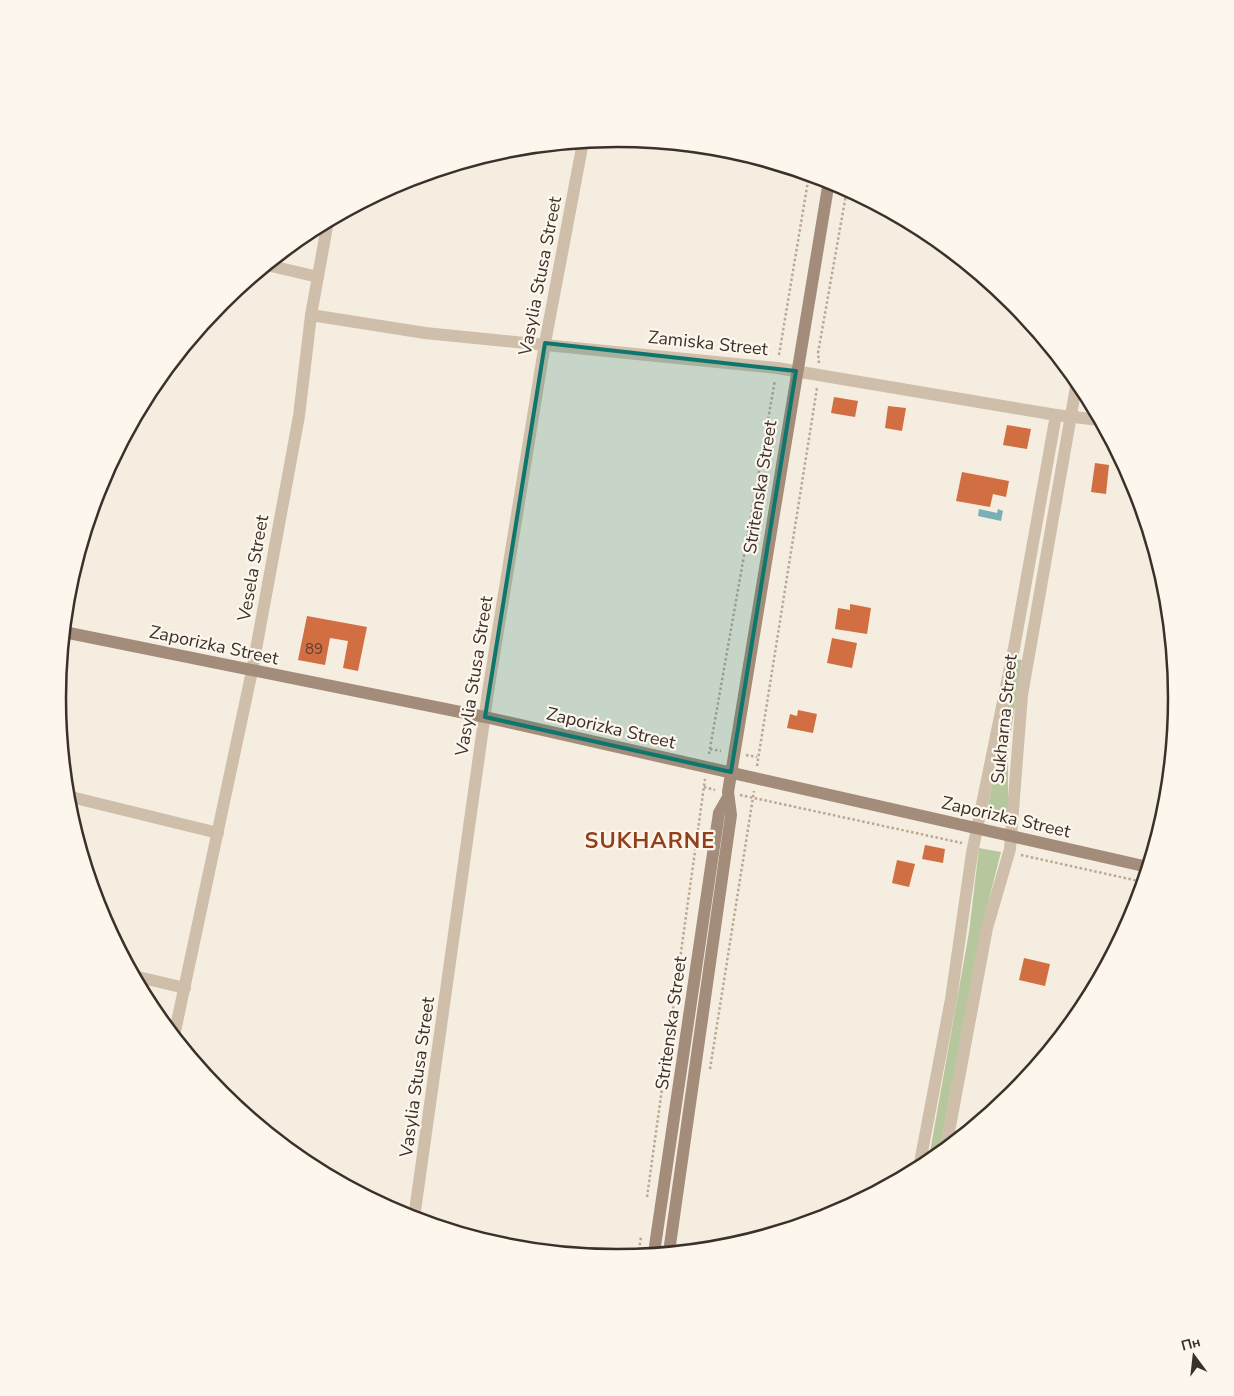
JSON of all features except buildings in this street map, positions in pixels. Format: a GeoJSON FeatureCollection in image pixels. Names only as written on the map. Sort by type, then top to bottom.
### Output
{"type":"FeatureCollection","features":[{"type":"Feature","properties":{"kind":"main road","name":"Stritenska Street"},"geometry":{"type":"LineString","coordinates":[[670,1246],[731,815],[728,796],[731,772],[827,189]]}},
{"type":"Feature","properties":{"kind":"main road","name":"Zaporizka Street"},"geometry":{"type":"LineString","coordinates":[[70,633],[485,716],[1142,866]]}},
{"type":"Feature","properties":{"kind":"main road","name":"Stritenska Street"},"geometry":{"type":"LineString","coordinates":[[655,1248],[720,813],[728,796]]}},
{"type":"Feature","properties":{"kind":"street","name":"Vasylia Stusa Street"},"geometry":{"type":"LineString","coordinates":[[415,1210],[485,716],[545,344],[582,148]]}},
{"type":"Feature","properties":{"kind":"street","name":"Vesela Street"},"geometry":{"type":"LineString","coordinates":[[176,1027],[252,671],[299,416],[312,316],[326,231]]}},
{"type":"Feature","properties":{"kind":"street"},"geometry":{"type":"LineString","coordinates":[[275,267],[318,277]]}},
{"type":"Feature","properties":{"kind":"street","name":"Zamiska Street"},"geometry":{"type":"LineString","coordinates":[[312,316],[425,333],[777,368],[1056,415],[1091,419]]}},
{"type":"Feature","properties":{"kind":"street","name":"Sukharna Street"},"geometry":{"type":"LineString","coordinates":[[948,1138],[987,928],[1011,836],[1022,695],[1075,392]]}},
{"type":"Feature","properties":{"kind":"street","name":"Sukharna Street"},"geometry":{"type":"LineString","coordinates":[[921,1157],[951,999],[974,845],[1015,643],[1056,415]]}},
{"type":"Feature","properties":{"kind":"street"},"geometry":{"type":"LineString","coordinates":[[76,798],[218,833]]}},
{"type":"Feature","properties":{"kind":"street"},"geometry":{"type":"LineString","coordinates":[[143,978],[185,988]]}},
{"type":"Feature","properties":{"kind":"path"},"geometry":{"type":"LineString","coordinates":[[647,1199],[707,768],[808,181]]}},
{"type":"Feature","properties":{"kind":"path"},"geometry":{"type":"LineString","coordinates":[[709,1074],[753,798],[759,748],[820,375],[818,354],[846,197]]}},
{"type":"Feature","properties":{"kind":"path"},"geometry":{"type":"LineString","coordinates":[[753,798],[974,845]]}},
{"type":"Feature","properties":{"kind":"path"},"geometry":{"type":"LineString","coordinates":[[1008,853],[1137,881]]}},
{"type":"Feature","properties":{"kind":"path"},"geometry":{"type":"LineString","coordinates":[[639,1248],[643,1228]]}},
{"type":"Feature","properties":{"kind":"highlighted area"},"geometry":{"type":"Polygon","coordinates":[[[545,343],[796,371],[731,772],[485,717],[545,343]]]}},
{"type":"Feature","properties":{"kind":"green space"},"geometry":{"type":"Polygon","coordinates":[[[1016,659],[1022,660],[1008,752],[1008,814],[1002,819],[997,820],[991,817],[987,811],[1016,659]]]}},
{"type":"Feature","properties":{"kind":"green space"},"geometry":{"type":"Polygon","coordinates":[[[979,848],[1001,852],[980,935],[941,1143],[930,1151],[969,932],[979,848]]]}},
{"type":"Feature","properties":{"kind":"water"},"geometry":{"type":"Polygon","coordinates":[[[979,509],[997,513],[998,509],[1003,511],[1001,521],[978,516],[979,509]]]}},
{"type":"Feature","properties":{"kind":"district","name":"SUKHARNE"},"geometry":{"type":"Point","coordinates":[650,841]}}]}
